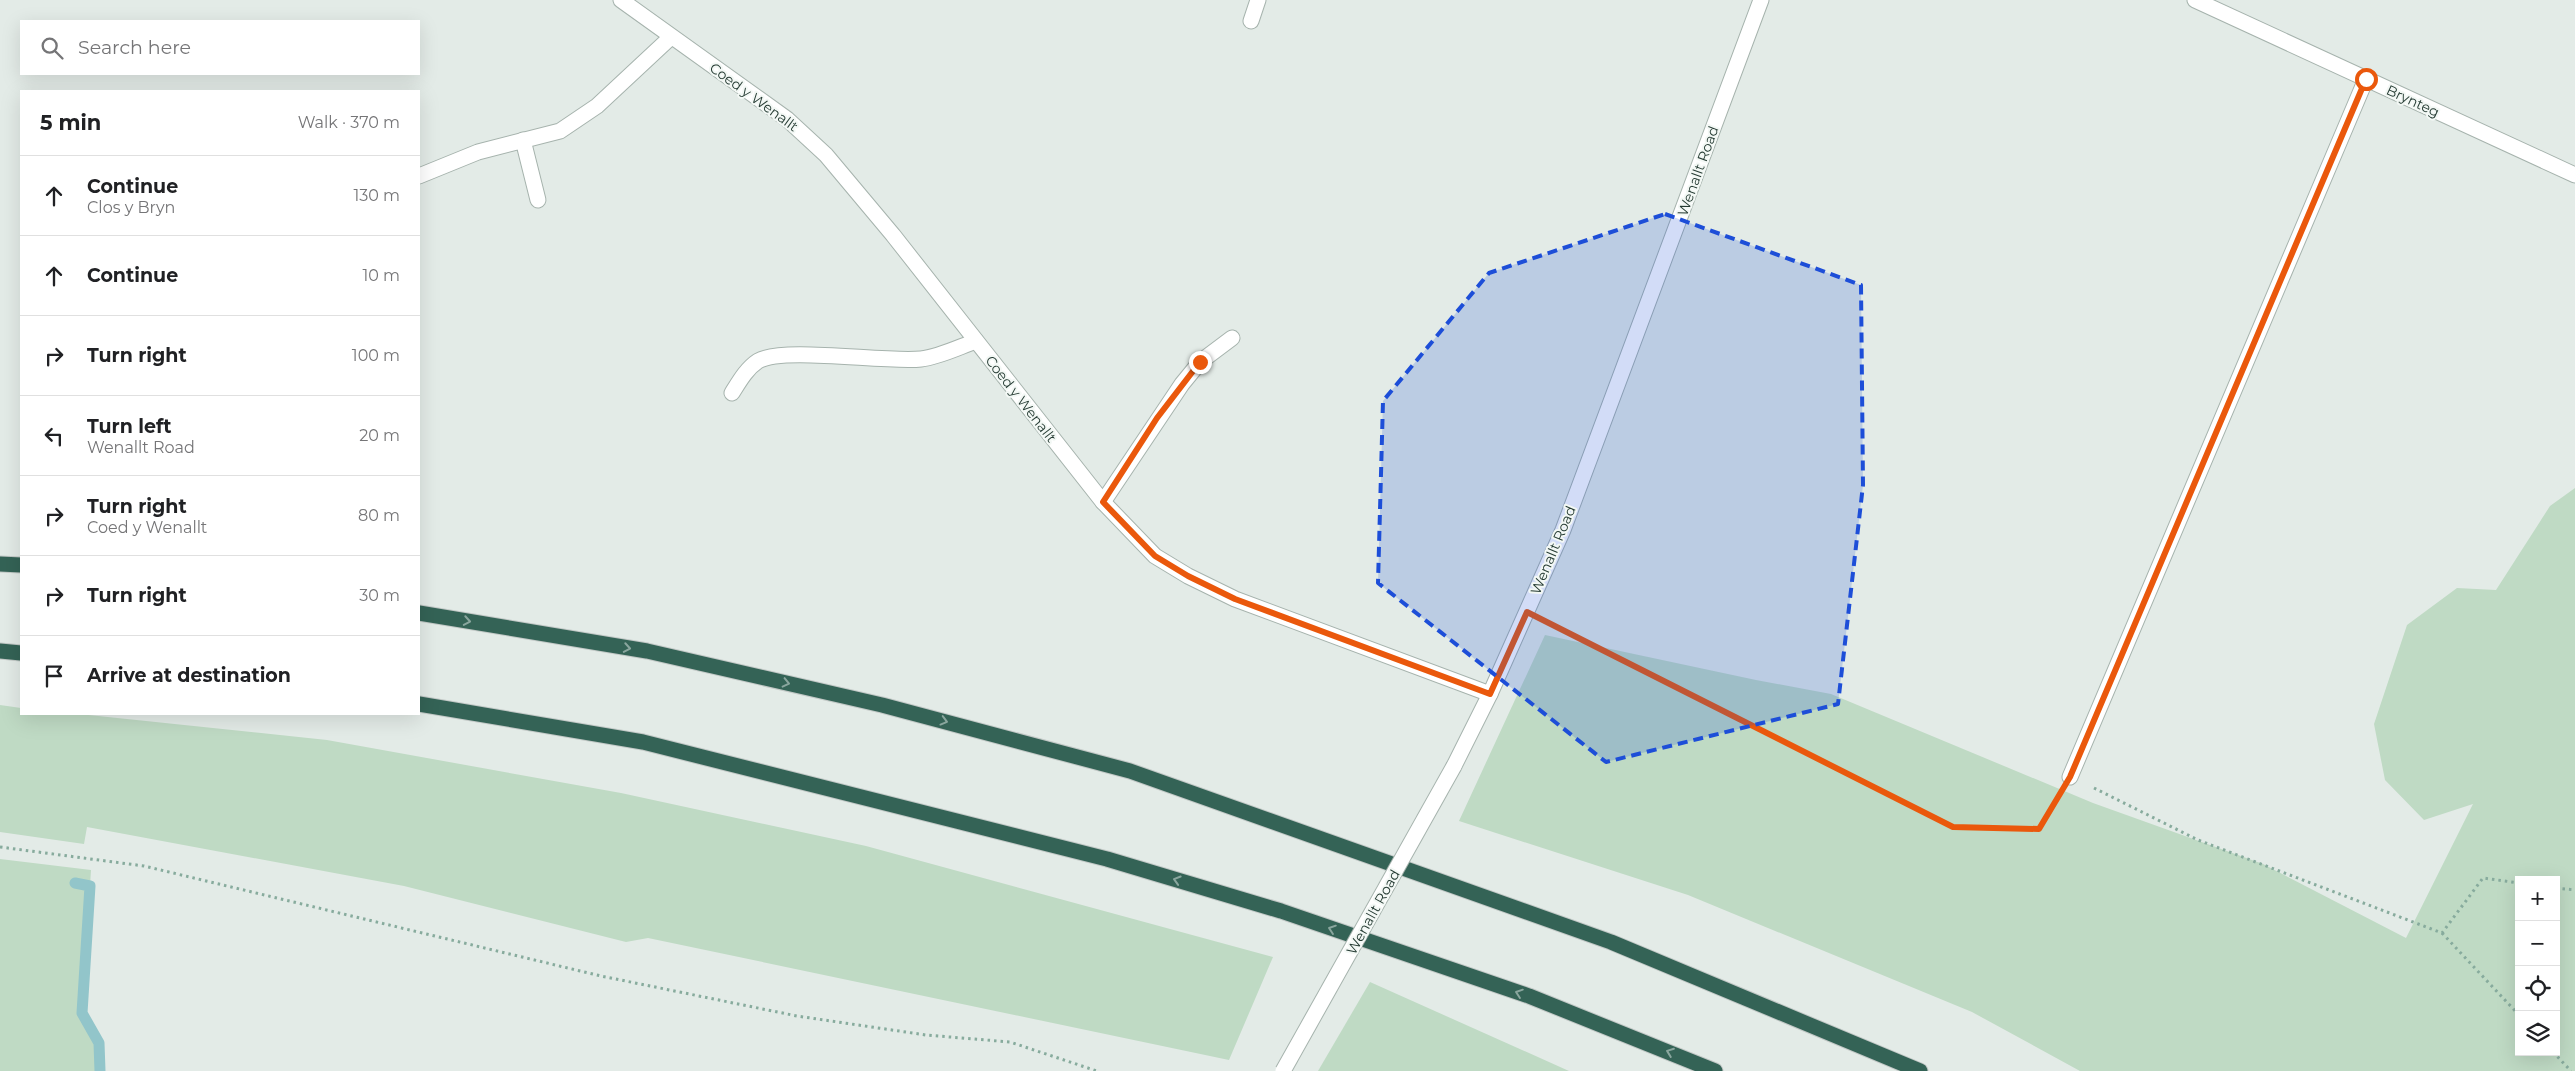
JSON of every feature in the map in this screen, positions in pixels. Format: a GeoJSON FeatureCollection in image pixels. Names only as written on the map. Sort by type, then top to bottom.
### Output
{"type":"FeatureCollection","features":[{"type":"Feature","properties":{"kind":"highway"},"geometry":{"type":"LineString","coordinates":[[0,564],[20,565]]}},
{"type":"Feature","properties":{"kind":"highway"},"geometry":{"type":"LineString","coordinates":[[420,613],[647,651],[882,705],[1130,771],[1611,942],[1920,1071]]}},
{"type":"Feature","properties":{"kind":"highway"},"geometry":{"type":"LineString","coordinates":[[0,652],[20,653]]}},
{"type":"Feature","properties":{"kind":"highway"},"geometry":{"type":"LineString","coordinates":[[420,704],[643,742],[1107,859],[1282,911],[1529,996],[1715,1071]]}},
{"type":"Feature","properties":{"kind":"street","name":"Coed y Wenallt"},"geometry":{"type":"LineString","coordinates":[[621,0],[787,119],[826,155],[1103,502],[1155,556],[1188,576],[1235,599],[1490,694]]}},
{"type":"Feature","properties":{"kind":"street"},"geometry":{"type":"LineString","coordinates":[[1251,21],[1258,0]]}},
{"type":"Feature","properties":{"kind":"street","name":"Wenallt Road"},"geometry":{"type":"LineString","coordinates":[[1283,1071],[1454,766],[1490,694],[1527,612],[1567,521],[1761,0]]}},
{"type":"Feature","properties":{"kind":"street","name":"Brynteg"},"geometry":{"type":"LineString","coordinates":[[2195,0],[2227,7],[2366,79],[2575,175]]}},
{"type":"Feature","properties":{"kind":"street"},"geometry":{"type":"LineString","coordinates":[[420,176],[478,152],[560,131],[597,106],[671,37]]}},
{"type":"Feature","properties":{"kind":"street"},"geometry":{"type":"LineString","coordinates":[[2070,777],[2366,79]]}},
{"type":"Feature","properties":{"kind":"street"},"geometry":{"type":"LineString","coordinates":[[524,140],[538,200]]}},
{"type":"Feature","properties":{"kind":"street"},"geometry":{"type":"LineString","coordinates":[[1103,502],[1182,384],[1200,362],[1232,338]]}},
{"type":"Feature","properties":{"kind":"street"},"geometry":{"type":"LineString","coordinates":[[732,393],[743,375],[759,361],[778,355],[892,360],[923,359],[976,341]]}},
{"type":"Feature","properties":{"kind":"path"},"geometry":{"type":"LineString","coordinates":[[1527,612],[1953,827],[2039,829],[2070,777],[2198,840],[2442,933],[2515,1012]]}},
{"type":"Feature","properties":{"kind":"path"},"geometry":{"type":"LineString","coordinates":[[0,846],[144,866],[602,976],[797,1016],[926,1035],[1010,1042],[1097,1071]]}},
{"type":"Feature","properties":{"kind":"path"},"geometry":{"type":"LineString","coordinates":[[2442,933],[2483,878],[2515,882]]}},
{"type":"Feature","properties":{"kind":"path"},"geometry":{"type":"LineString","coordinates":[[2560,888],[2575,890]]}},
{"type":"Feature","properties":{"kind":"path"},"geometry":{"type":"LineString","coordinates":[[2558,1056],[2571,1071]]}},
{"type":"Feature","properties":{"kind":"highlighted area"},"geometry":{"type":"Polygon","coordinates":[[[1665,214],[1861,285],[1863,485],[1838,704],[1606,762],[1378,583],[1383,401],[1489,273],[1665,214]]]}},
{"type":"Feature","properties":{"kind":"green space"},"geometry":{"type":"Polygon","coordinates":[[[2575,488],[2575,1071],[2080,1071],[1972,1012],[1688,895],[1459,821],[1545,635],[1831,694],[2093,803],[2263,864],[2406,938],[2473,804],[2424,820],[2385,780],[2374,724],[2407,625],[2457,588],[2496,590],[2550,506],[2575,488]]]}},
{"type":"Feature","properties":{"kind":"green space"},"geometry":{"type":"Polygon","coordinates":[[[0,705],[20,708],[20,715],[89,715],[327,740],[621,793],[866,846],[1273,957],[1229,1060],[648,938],[626,942],[404,886],[87,827],[84,844],[0,832],[0,705]]]}},
{"type":"Feature","properties":{"kind":"green space"},"geometry":{"type":"Polygon","coordinates":[[[0,859],[91,870],[82,1013],[99,1043],[100,1071],[0,1071],[0,859]]]}},
{"type":"Feature","properties":{"kind":"green space"},"geometry":{"type":"Polygon","coordinates":[[[1370,982],[1569,1071],[1318,1071],[1370,982]]]}},
{"type":"Feature","properties":{"kind":"waterway"},"geometry":{"type":"LineString","coordinates":[[75,883],[90,886],[82,1013],[99,1043],[100,1071]]}},
{"type":"Feature","properties":{"kind":"route"},"geometry":{"type":"LineString","coordinates":[[1200,362],[1157,418],[1103,502],[1155,556],[1188,576],[1235,599],[1490,694],[1527,612],[1953,827],[2039,829],[2070,777],[2366,79]]}}]}
